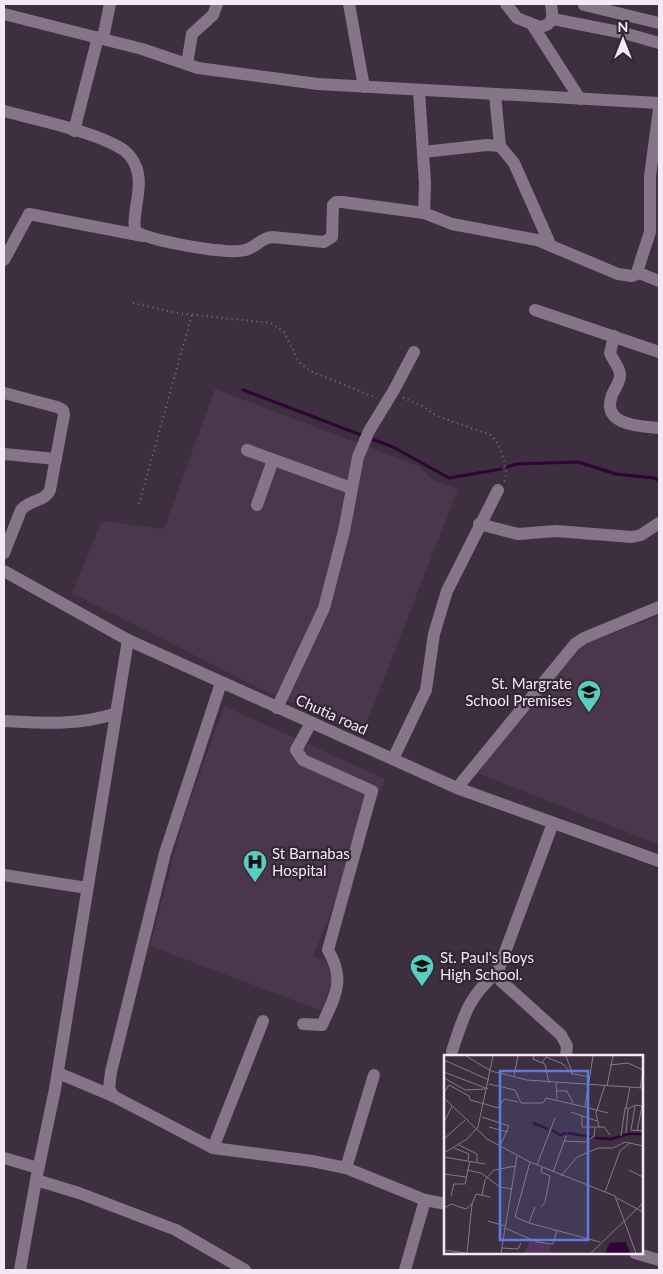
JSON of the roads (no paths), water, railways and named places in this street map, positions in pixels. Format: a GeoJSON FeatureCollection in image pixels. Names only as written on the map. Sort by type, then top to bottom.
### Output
{"type":"FeatureCollection","features":[{"type":"Feature","properties":{"kind":"street"},"geometry":{"type":"LineString","coordinates":[[74,131],[110,4]]}},
{"type":"Feature","properties":{"kind":"street"},"geometry":{"type":"LineString","coordinates":[[187,64],[192,34],[213,15],[217,4]]}},
{"type":"Feature","properties":{"kind":"street"},"geometry":{"type":"LineString","coordinates":[[349,4],[364,87]]}},
{"type":"Feature","properties":{"kind":"street"},"geometry":{"type":"LineString","coordinates":[[506,4],[517,18],[533,26],[545,26],[553,19]]}},
{"type":"Feature","properties":{"kind":"street"},"geometry":{"type":"LineString","coordinates":[[551,4],[553,19]]}},
{"type":"Feature","properties":{"kind":"street"},"geometry":{"type":"LineString","coordinates":[[584,6],[659,23]]}},
{"type":"Feature","properties":{"kind":"street"},"geometry":{"type":"LineString","coordinates":[[4,14],[100,37],[198,68],[318,84],[659,103]]}},
{"type":"Feature","properties":{"kind":"street"},"geometry":{"type":"LineString","coordinates":[[553,19],[624,32],[659,43]]}},
{"type":"Feature","properties":{"kind":"street"},"geometry":{"type":"LineString","coordinates":[[533,26],[580,99]]}},
{"type":"Feature","properties":{"kind":"street"},"geometry":{"type":"LineString","coordinates":[[419,90],[426,184],[424,213]]}},
{"type":"Feature","properties":{"kind":"street"},"geometry":{"type":"LineString","coordinates":[[495,94],[500,146],[514,163],[550,244]]}},
{"type":"Feature","properties":{"kind":"street"},"geometry":{"type":"LineString","coordinates":[[640,274],[640,261],[650,232],[650,176],[659,109]]}},
{"type":"Feature","properties":{"kind":"street"},"geometry":{"type":"LineString","coordinates":[[4,111],[113,143],[132,158],[138,172],[139,182],[134,224],[135,231],[143,236]]}},
{"type":"Feature","properties":{"kind":"street"},"geometry":{"type":"LineString","coordinates":[[423,152],[488,145],[500,146]]}},
{"type":"Feature","properties":{"kind":"street"},"geometry":{"type":"LineString","coordinates":[[4,260],[29,214],[236,252],[250,248],[264,238],[272,237],[316,242],[330,240],[332,238],[331,210],[336,202],[424,213],[452,224],[550,244],[618,274],[632,276],[640,274],[659,281]]}},
{"type":"Feature","properties":{"kind":"street"},"geometry":{"type":"LineString","coordinates":[[535,310],[659,352]]}},
{"type":"Feature","properties":{"kind":"street"},"geometry":{"type":"LineString","coordinates":[[614,336],[610,353],[613,362],[620,371],[620,378],[611,398],[613,415],[618,422],[631,426],[659,428]]}},
{"type":"Feature","properties":{"kind":"street"},"geometry":{"type":"LineString","coordinates":[[278,708],[324,608],[344,531],[358,457],[369,431],[414,352]]}},
{"type":"Feature","properties":{"kind":"street"},"geometry":{"type":"LineString","coordinates":[[4,393],[57,406],[63,410],[64,419],[48,495],[26,504],[21,510],[4,553]]}},
{"type":"Feature","properties":{"kind":"street"},"geometry":{"type":"LineString","coordinates":[[247,450],[351,488]]}},
{"type":"Feature","properties":{"kind":"street"},"geometry":{"type":"LineString","coordinates":[[4,454],[56,460]]}},
{"type":"Feature","properties":{"kind":"street"},"geometry":{"type":"LineString","coordinates":[[257,505],[273,460]]}},
{"type":"Feature","properties":{"kind":"street"},"geometry":{"type":"LineString","coordinates":[[393,760],[426,690],[434,634],[447,591],[479,524],[498,490]]}},
{"type":"Feature","properties":{"kind":"street"},"geometry":{"type":"LineString","coordinates":[[479,524],[518,534],[556,532],[632,537],[641,535],[659,523]]}},
{"type":"Feature","properties":{"kind":"street","name":"Chutia road"},"geometry":{"type":"LineString","coordinates":[[4,571],[128,640],[456,788],[659,861]]}},
{"type":"Feature","properties":{"kind":"street"},"geometry":{"type":"LineString","coordinates":[[456,788],[575,644],[584,638],[659,607]]}},
{"type":"Feature","properties":{"kind":"street"},"geometry":{"type":"LineString","coordinates":[[20,1270],[58,1073],[114,714],[128,640]]}},
{"type":"Feature","properties":{"kind":"street"},"geometry":{"type":"LineString","coordinates":[[113,1096],[109,1088],[111,1072],[165,853],[221,683]]}},
{"type":"Feature","properties":{"kind":"street"},"geometry":{"type":"LineString","coordinates":[[4,722],[67,724],[92,722],[114,714]]}},
{"type":"Feature","properties":{"kind":"street"},"geometry":{"type":"LineString","coordinates":[[303,1024],[322,1025],[338,989],[337,965],[328,950],[372,791],[303,760],[296,750],[311,723]]}},
{"type":"Feature","properties":{"kind":"street"},"geometry":{"type":"LineString","coordinates":[[452,1051],[469,1003],[481,986],[498,971],[553,823]]}},
{"type":"Feature","properties":{"kind":"street"},"geometry":{"type":"LineString","coordinates":[[4,875],[87,888]]}},
{"type":"Feature","properties":{"kind":"street"},"geometry":{"type":"LineString","coordinates":[[498,971],[501,981],[561,1035],[567,1046],[566,1055]]}},
{"type":"Feature","properties":{"kind":"street"},"geometry":{"type":"LineString","coordinates":[[213,1148],[263,1022]]}},
{"type":"Feature","properties":{"kind":"street"},"geometry":{"type":"LineString","coordinates":[[58,1073],[113,1096],[213,1148],[312,1161],[346,1168],[425,1200],[444,1204]]}},
{"type":"Feature","properties":{"kind":"street"},"geometry":{"type":"LineString","coordinates":[[346,1168],[374,1075]]}},
{"type":"Feature","properties":{"kind":"street"},"geometry":{"type":"LineString","coordinates":[[4,1158],[79,1193],[176,1230],[245,1270]]}},
{"type":"Feature","properties":{"kind":"street"},"geometry":{"type":"LineString","coordinates":[[405,1270],[425,1200]]}},
{"type":"Feature","properties":{"kind":"street"},"geometry":{"type":"LineString","coordinates":[[639,1254],[659,1260]]}},
{"type":"Feature","properties":{"kind":"waterway"},"geometry":{"type":"LineString","coordinates":[[243,390],[361,435]]}},
{"type":"Feature","properties":{"kind":"waterway"},"geometry":{"type":"LineString","coordinates":[[369,438],[393,447],[449,478],[501,469]]}},
{"type":"Feature","properties":{"kind":"waterway"},"geometry":{"type":"LineString","coordinates":[[507,467],[516,464],[578,462],[616,474],[654,478],[659,481]]}},
{"type":"Feature","properties":{"kind":"place","name":"St. Margrate School Premises"},"geometry":{"type":"Point","coordinates":[589,713]}},
{"type":"Feature","properties":{"kind":"place","name":"St Barnabas Hospital"},"geometry":{"type":"Point","coordinates":[255,883]}},
{"type":"Feature","properties":{"kind":"place","name":"St. Paul's Boys High School."},"geometry":{"type":"Point","coordinates":[422,987]}}]}
